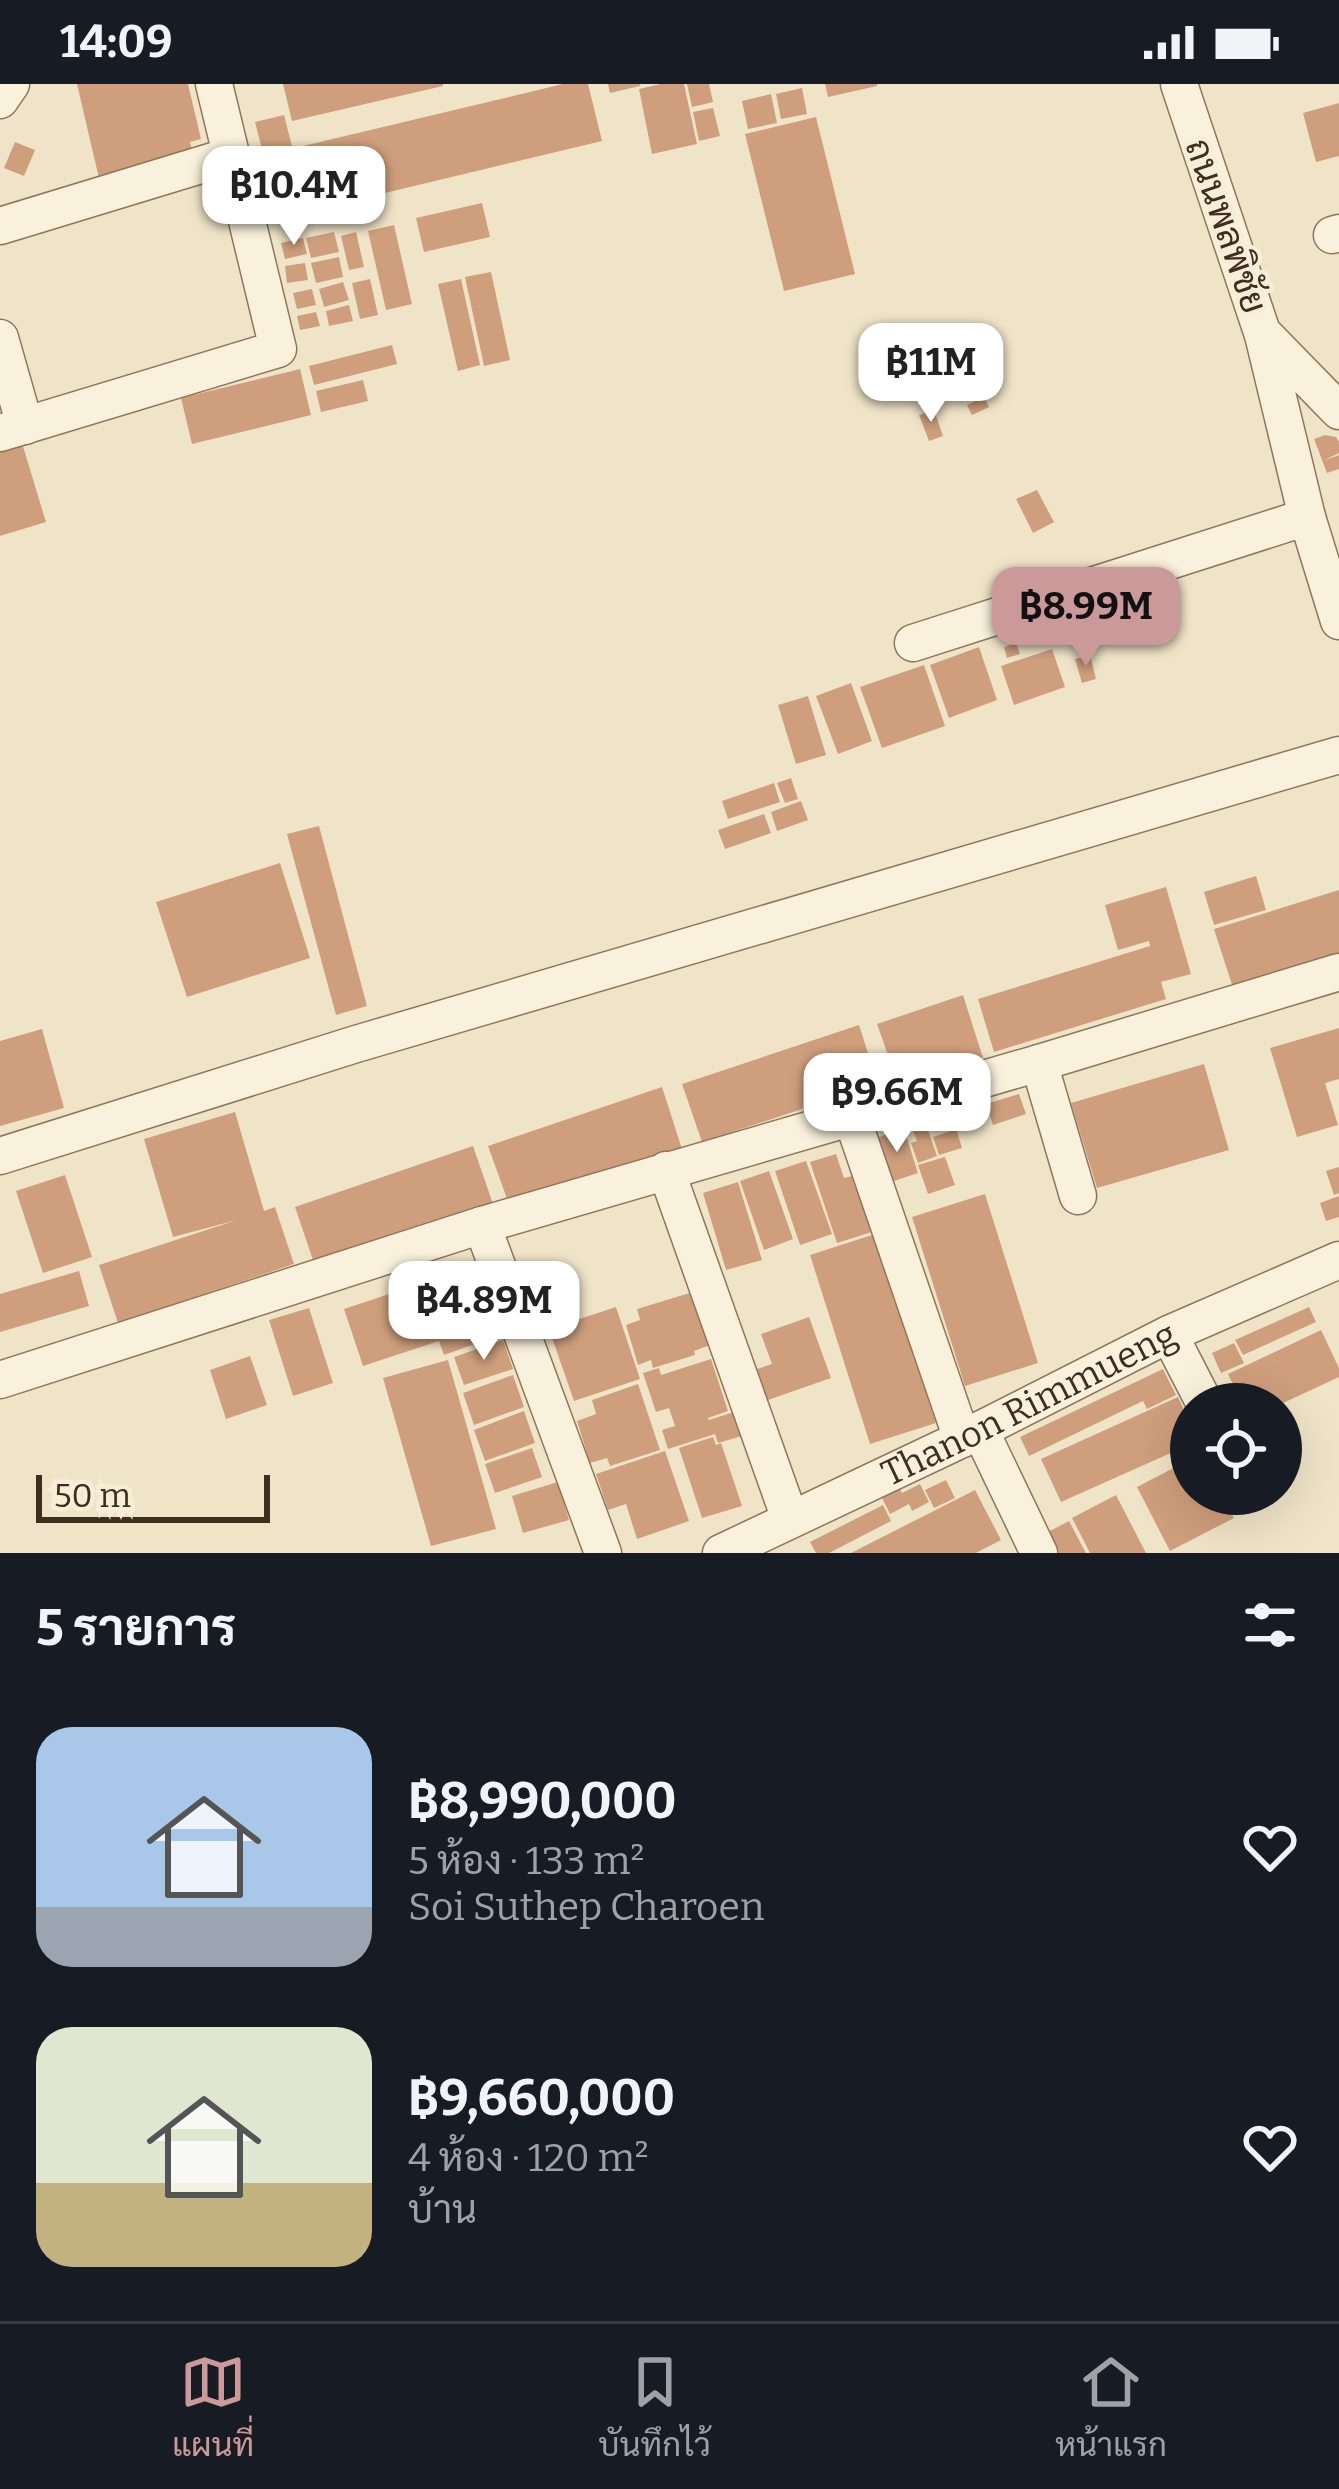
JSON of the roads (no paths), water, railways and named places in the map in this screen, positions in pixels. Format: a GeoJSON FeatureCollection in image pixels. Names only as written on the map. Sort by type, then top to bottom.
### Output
{"type":"FeatureCollection","features":[{"type":"Feature","properties":{"kind":"street"},"geometry":{"type":"LineString","coordinates":[[0,100],[10,84]]}},
{"type":"Feature","properties":{"kind":"street"},"geometry":{"type":"LineString","coordinates":[[0,338],[13,429],[278,349],[214,84]]}},
{"type":"Feature","properties":{"kind":"street","name":"ถนนพลพิชัย"},"geometry":{"type":"LineString","coordinates":[[1179,84],[1262,332],[1339,411]]}},
{"type":"Feature","properties":{"kind":"street"},"geometry":{"type":"LineString","coordinates":[[0,226],[230,156]]}},
{"type":"Feature","properties":{"kind":"street"},"geometry":{"type":"LineString","coordinates":[[1262,332],[1306,517],[1339,621]]}},
{"type":"Feature","properties":{"kind":"street"},"geometry":{"type":"LineString","coordinates":[[913,643],[1306,517]]}},
{"type":"Feature","properties":{"kind":"street"},"geometry":{"type":"LineString","coordinates":[[0,1156],[356,1044],[1339,755]]}},
{"type":"Feature","properties":{"kind":"street"},"geometry":{"type":"LineString","coordinates":[[0,1380],[482,1226],[1339,972]]}},
{"type":"Feature","properties":{"kind":"street"},"geometry":{"type":"LineString","coordinates":[[1039,1064],[1078,1196]]}},
{"type":"Feature","properties":{"kind":"street"},"geometry":{"type":"LineString","coordinates":[[852,1118],[971,1435],[1039,1553]]}},
{"type":"Feature","properties":{"kind":"street"},"geometry":{"type":"LineString","coordinates":[[666,1170],[790,1519]]}},
{"type":"Feature","properties":{"kind":"street"},"geometry":{"type":"LineString","coordinates":[[482,1226],[603,1553]]}},
{"type":"Feature","properties":{"kind":"street","name":"Thanon Rimmueng"},"geometry":{"type":"LineString","coordinates":[[721,1553],[971,1435],[1169,1334],[1339,1260]]}},
{"type":"Feature","properties":{"kind":"street"},"geometry":{"type":"LineString","coordinates":[[1169,1334],[1194,1383]]}}]}
